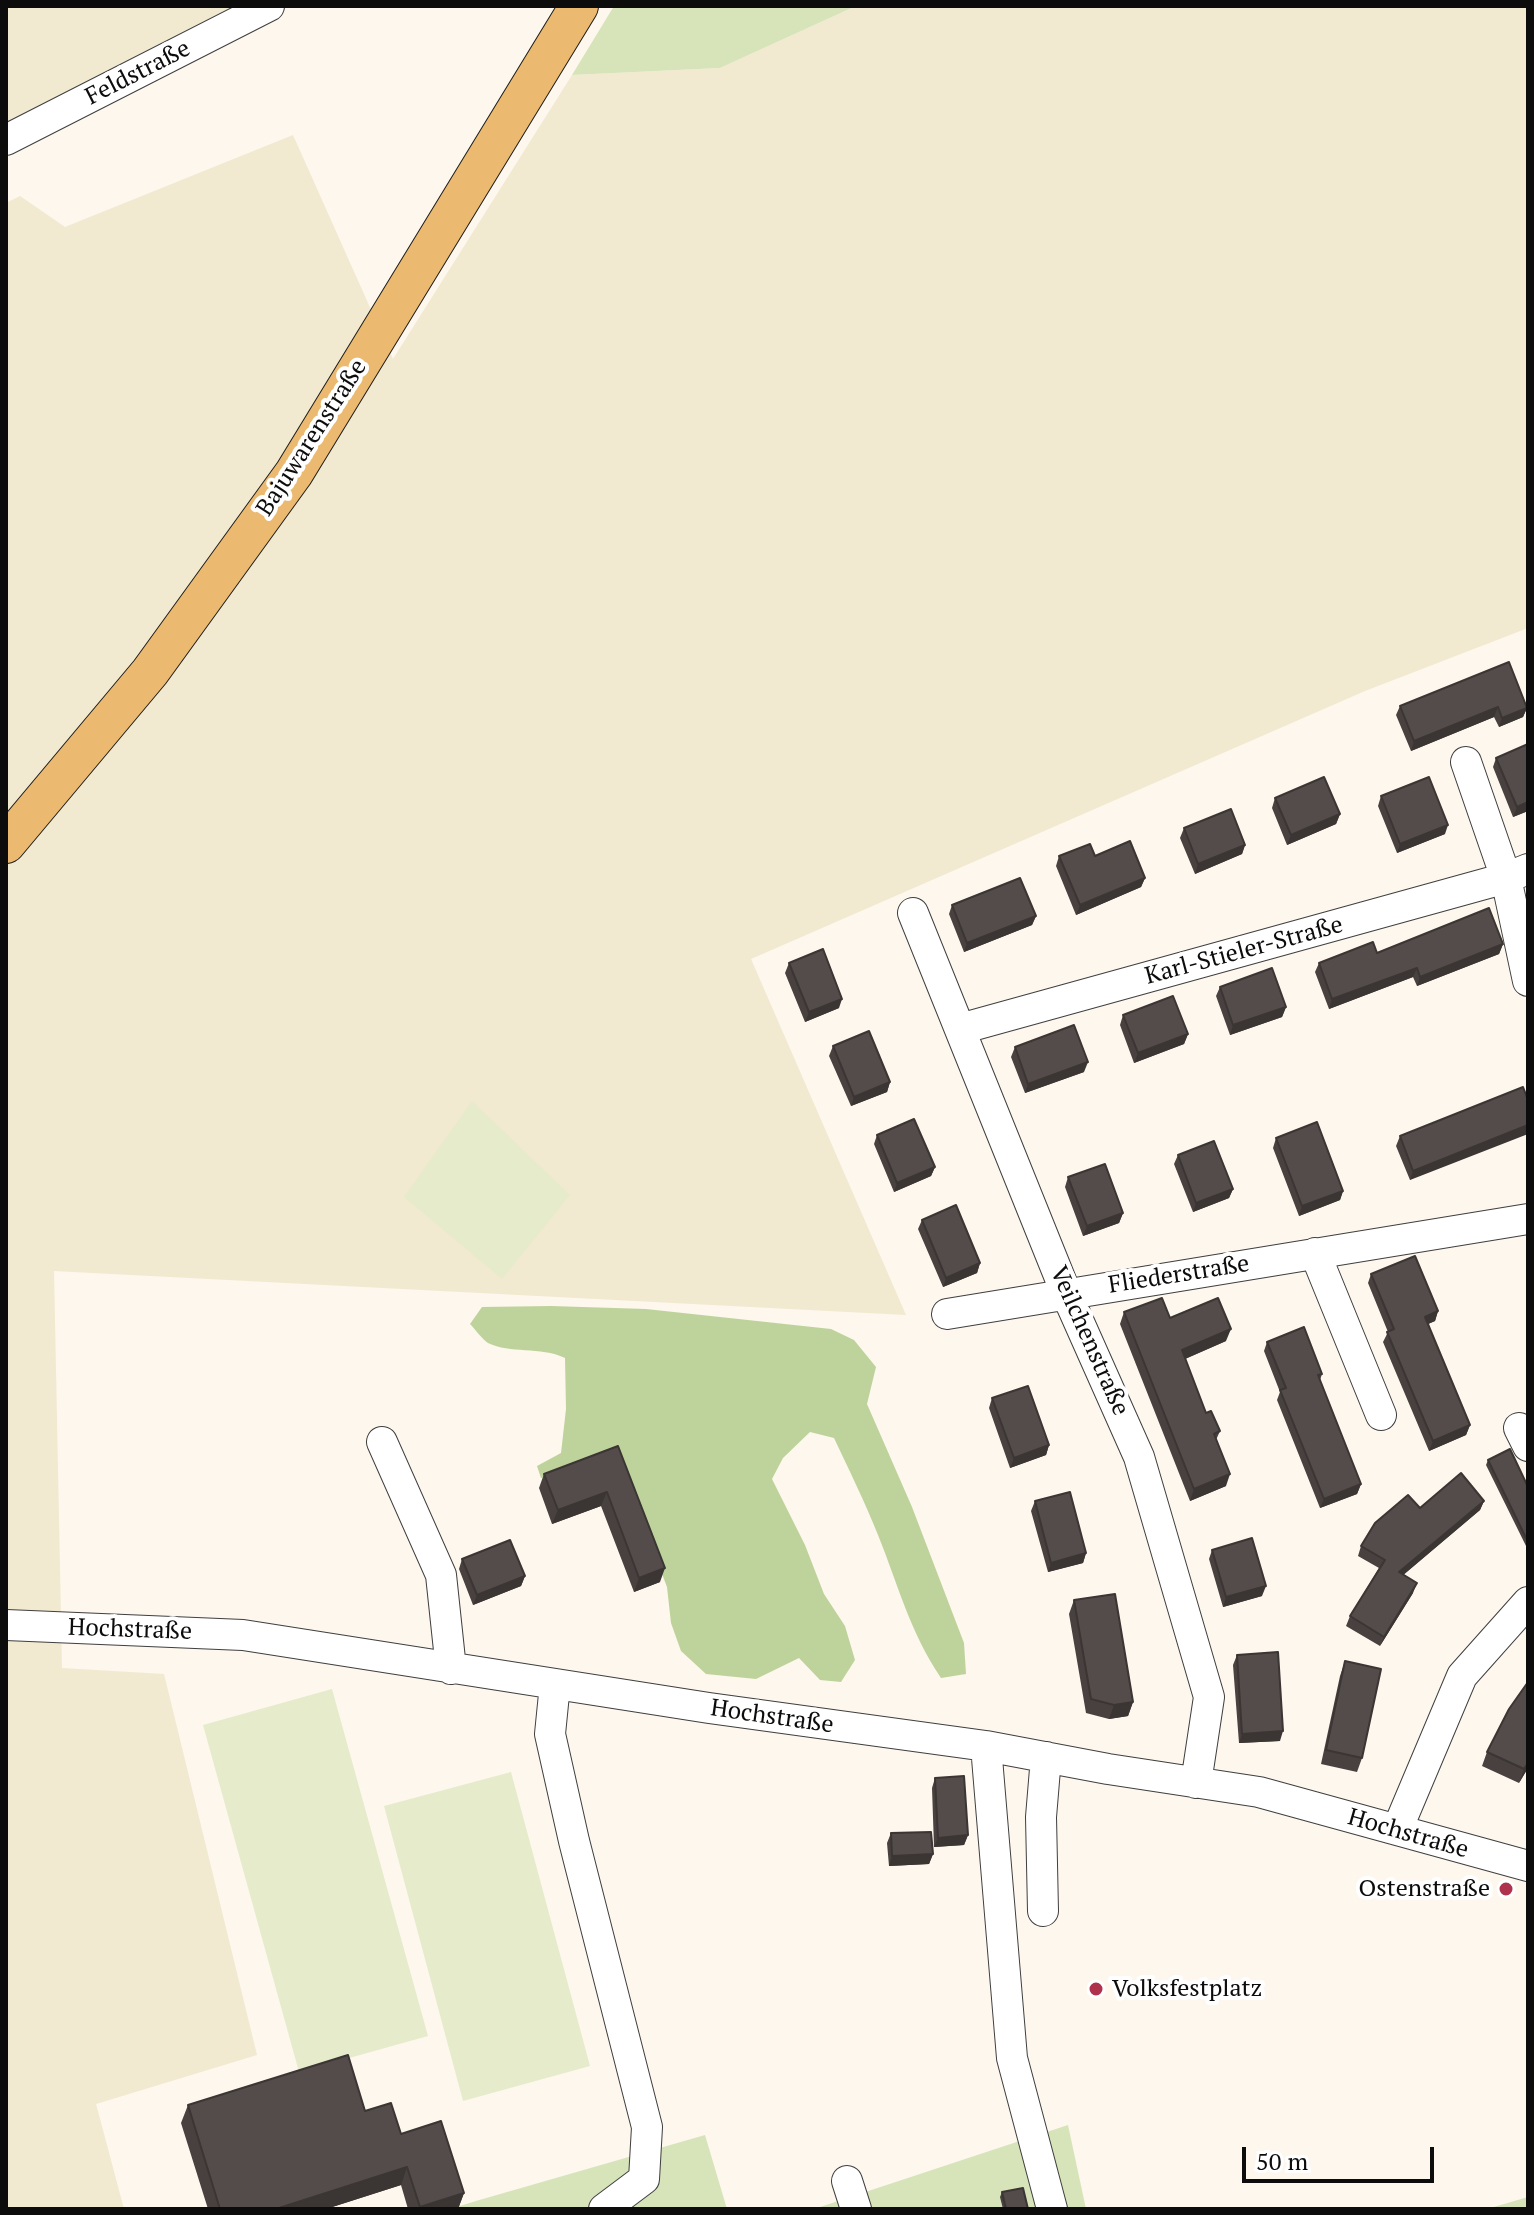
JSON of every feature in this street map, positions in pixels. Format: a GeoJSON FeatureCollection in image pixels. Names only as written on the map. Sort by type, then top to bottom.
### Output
{"type":"FeatureCollection","features":[{"type":"Feature","properties":{"kind":"main road","name":"Bajuwarenstraße"},"geometry":{"type":"LineString","coordinates":[[6,844],[150,672],[294,473],[579,6]]}},
{"type":"Feature","properties":{"kind":"street","name":"Feldstraße"},"geometry":{"type":"LineString","coordinates":[[6,140],[269,6]]}},
{"type":"Feature","properties":{"kind":"street"},"geometry":{"type":"LineString","coordinates":[[1466,762],[1517,873],[1528,981]]}},
{"type":"Feature","properties":{"kind":"street","name":"Karl-Stieler-Straße"},"geometry":{"type":"LineString","coordinates":[[960,1029],[1517,873]]}},
{"type":"Feature","properties":{"kind":"street","name":"Veilchenstraße"},"geometry":{"type":"LineString","coordinates":[[913,913],[1066,1293],[1139,1457],[1209,1697],[1196,1783]]}},
{"type":"Feature","properties":{"kind":"street","name":"Fliederstraße"},"geometry":{"type":"LineString","coordinates":[[947,1314],[1528,1219]]}},
{"type":"Feature","properties":{"kind":"street"},"geometry":{"type":"LineString","coordinates":[[1315,1253],[1381,1415]]}},
{"type":"Feature","properties":{"kind":"street"},"geometry":{"type":"LineString","coordinates":[[382,1442],[441,1575],[451,1669]]}},
{"type":"Feature","properties":{"kind":"street"},"geometry":{"type":"LineString","coordinates":[[1397,1830],[1462,1676],[1528,1602]]}},
{"type":"Feature","properties":{"kind":"street","name":"Hochstraße"},"geometry":{"type":"LineString","coordinates":[[6,1625],[243,1635],[709,1708],[986,1746],[1259,1792],[1528,1866]]}},
{"type":"Feature","properties":{"kind":"street"},"geometry":{"type":"LineString","coordinates":[[555,1684],[550,1734],[647,2127],[644,2179],[635,2198],[604,2209]]}},
{"type":"Feature","properties":{"kind":"street"},"geometry":{"type":"LineString","coordinates":[[986,1746],[1012,2058],[1052,2209]]}},
{"type":"Feature","properties":{"kind":"street"},"geometry":{"type":"LineString","coordinates":[[1043,1911],[1041,1817],[1046,1757]]}},
{"type":"Feature","properties":{"kind":"shaded area"},"geometry":{"type":"Polygon","coordinates":[[[6,6],[253,6],[6,131],[6,6]]]}},
{"type":"Feature","properties":{"kind":"shaded area"},"geometry":{"type":"Polygon","coordinates":[[[856,6],[1528,6],[1528,628],[1365,691],[751,959],[906,1315],[54,1271],[62,1668],[164,1674],[257,2055],[96,2104],[124,2209],[6,2209],[6,203],[20,196],[65,227],[293,135],[393,359],[572,75],[720,68],[856,6]]]}},
{"type":"Feature","properties":{"kind":"green space"},"geometry":{"type":"Polygon","coordinates":[[[614,6],[856,6],[720,68],[572,75],[614,6]]]}},
{"type":"Feature","properties":{"kind":"green space"},"geometry":{"type":"Polygon","coordinates":[[[472,1101],[570,1195],[502,1279],[404,1197],[472,1101]]]}},
{"type":"Feature","properties":{"kind":"green space"},"geometry":{"type":"Polygon","coordinates":[[[482,1307],[646,1309],[831,1329],[854,1340],[876,1367],[867,1404],[912,1507],[964,1643],[966,1674],[941,1678],[913,1625],[873,1523],[834,1438],[810,1432],[783,1458],[772,1479],[805,1545],[824,1594],[845,1626],[855,1660],[841,1682],[820,1680],[799,1658],[756,1679],[706,1674],[681,1651],[671,1623],[667,1587],[632,1494],[564,1473],[541,1478],[537,1466],[561,1453],[566,1409],[565,1358],[488,1343],[470,1324],[482,1307]]]}},
{"type":"Feature","properties":{"kind":"green space"},"geometry":{"type":"Polygon","coordinates":[[[332,1689],[428,2036],[299,2072],[203,1725],[332,1689]]]}},
{"type":"Feature","properties":{"kind":"green space"},"geometry":{"type":"Polygon","coordinates":[[[511,1772],[590,2066],[463,2101],[384,1806],[511,1772]]]}},
{"type":"Feature","properties":{"kind":"green space"},"geometry":{"type":"Polygon","coordinates":[[[1068,2125],[1086,2209],[814,2209],[1068,2125]]]}},
{"type":"Feature","properties":{"kind":"green space"},"geometry":{"type":"Polygon","coordinates":[[[705,2135],[727,2209],[450,2209],[476,2201],[705,2135]]]}},
{"type":"Feature","properties":{"kind":"green space"},"geometry":{"type":"Polygon","coordinates":[[[1528,2197],[1528,2209],[1487,2209],[1528,2197]]]}},
{"type":"Feature","properties":{"kind":"building"},"geometry":{"type":"Polygon","coordinates":[[[1509,662],[1527,708],[1502,718],[1498,707],[1414,741],[1400,706],[1509,662]]]}},
{"type":"Feature","properties":{"kind":"building"},"geometry":{"type":"Polygon","coordinates":[[[1528,744],[1528,802],[1517,807],[1496,758],[1528,744]]]}},
{"type":"Feature","properties":{"kind":"building"},"geometry":{"type":"Polygon","coordinates":[[[1324,777],[1340,814],[1291,835],[1275,798],[1324,777]]]}},
{"type":"Feature","properties":{"kind":"building"},"geometry":{"type":"Polygon","coordinates":[[[1429,777],[1448,825],[1400,844],[1381,796],[1429,777]]]}},
{"type":"Feature","properties":{"kind":"building"},"geometry":{"type":"Polygon","coordinates":[[[1231,809],[1245,845],[1198,864],[1184,828],[1231,809]]]}},
{"type":"Feature","properties":{"kind":"building"},"geometry":{"type":"Polygon","coordinates":[[[1130,841],[1145,878],[1080,905],[1059,856],[1090,844],[1095,856],[1130,841]]]}},
{"type":"Feature","properties":{"kind":"building"},"geometry":{"type":"Polygon","coordinates":[[[1020,878],[1036,916],[967,943],[952,905],[1020,878]]]}},
{"type":"Feature","properties":{"kind":"building"},"geometry":{"type":"Polygon","coordinates":[[[1489,908],[1503,944],[1420,977],[1417,968],[1332,999],[1319,963],[1373,942],[1377,953],[1489,908]]]}},
{"type":"Feature","properties":{"kind":"building"},"geometry":{"type":"Polygon","coordinates":[[[823,949],[842,999],[809,1012],[789,963],[823,949]]]}},
{"type":"Feature","properties":{"kind":"building"},"geometry":{"type":"Polygon","coordinates":[[[1272,968],[1286,1007],[1233,1025],[1220,987],[1272,968]]]}},
{"type":"Feature","properties":{"kind":"building"},"geometry":{"type":"Polygon","coordinates":[[[1173,996],[1188,1034],[1138,1053],[1123,1015],[1173,996]]]}},
{"type":"Feature","properties":{"kind":"building"},"geometry":{"type":"Polygon","coordinates":[[[1074,1025],[1088,1062],[1028,1084],[1015,1047],[1074,1025]]]}},
{"type":"Feature","properties":{"kind":"building"},"geometry":{"type":"Polygon","coordinates":[[[869,1031],[890,1082],[854,1097],[833,1046],[869,1031]]]}},
{"type":"Feature","properties":{"kind":"building"},"geometry":{"type":"Polygon","coordinates":[[[1523,1087],[1528,1100],[1528,1125],[1413,1171],[1400,1136],[1523,1087]]]}},
{"type":"Feature","properties":{"kind":"building"},"geometry":{"type":"Polygon","coordinates":[[[914,1119],[935,1167],[897,1183],[877,1135],[914,1119]]]}},
{"type":"Feature","properties":{"kind":"building"},"geometry":{"type":"Polygon","coordinates":[[[1317,1122],[1343,1191],[1302,1206],[1276,1138],[1317,1122]]]}},
{"type":"Feature","properties":{"kind":"building"},"geometry":{"type":"Polygon","coordinates":[[[1214,1141],[1233,1189],[1196,1203],[1178,1155],[1214,1141]]]}},
{"type":"Feature","properties":{"kind":"building"},"geometry":{"type":"Polygon","coordinates":[[[1105,1164],[1123,1213],[1087,1226],[1068,1177],[1105,1164]]]}},
{"type":"Feature","properties":{"kind":"building"},"geometry":{"type":"Polygon","coordinates":[[[956,1205],[980,1263],[946,1278],[922,1220],[956,1205]]]}},
{"type":"Feature","properties":{"kind":"building"},"geometry":{"type":"Polygon","coordinates":[[[1415,1256],[1438,1311],[1425,1317],[1470,1425],[1433,1441],[1387,1332],[1394,1329],[1371,1274],[1415,1256]]]}},
{"type":"Feature","properties":{"kind":"building"},"geometry":{"type":"Polygon","coordinates":[[[1162,1298],[1170,1318],[1218,1298],[1231,1329],[1182,1350],[1206,1413],[1211,1411],[1220,1431],[1214,1434],[1230,1474],[1194,1489],[1124,1312],[1162,1298]]]}},
{"type":"Feature","properties":{"kind":"building"},"geometry":{"type":"Polygon","coordinates":[[[1304,1327],[1322,1374],[1318,1375],[1361,1484],[1324,1499],[1280,1390],[1286,1388],[1267,1342],[1304,1327]]]}},
{"type":"Feature","properties":{"kind":"building"},"geometry":{"type":"Polygon","coordinates":[[[1028,1386],[1049,1445],[1014,1458],[992,1398],[1028,1386]]]}},
{"type":"Feature","properties":{"kind":"building"},"geometry":{"type":"Polygon","coordinates":[[[618,1446],[665,1568],[639,1578],[607,1492],[558,1510],[544,1474],[618,1446]]]}},
{"type":"Feature","properties":{"kind":"building"},"geometry":{"type":"Polygon","coordinates":[[[1510,1449],[1528,1487],[1528,1542],[1488,1460],[1510,1449]]]}},
{"type":"Feature","properties":{"kind":"building"},"geometry":{"type":"Polygon","coordinates":[[[1461,1473],[1484,1501],[1399,1572],[1417,1583],[1384,1637],[1350,1616],[1385,1560],[1361,1546],[1375,1523],[1408,1495],[1420,1508],[1461,1473]]]}},
{"type":"Feature","properties":{"kind":"building"},"geometry":{"type":"Polygon","coordinates":[[[1070,1492],[1086,1553],[1051,1563],[1035,1501],[1070,1492]]]}},
{"type":"Feature","properties":{"kind":"building"},"geometry":{"type":"Polygon","coordinates":[[[1252,1538],[1266,1586],[1226,1597],[1212,1550],[1252,1538]]]}},
{"type":"Feature","properties":{"kind":"building"},"geometry":{"type":"Polygon","coordinates":[[[510,1540],[525,1576],[477,1595],[462,1559],[510,1540]]]}},
{"type":"Feature","properties":{"kind":"building"},"geometry":{"type":"Polygon","coordinates":[[[1115,1594],[1133,1702],[1114,1705],[1091,1699],[1074,1600],[1115,1594]]]}},
{"type":"Feature","properties":{"kind":"building"},"geometry":{"type":"Polygon","coordinates":[[[1278,1652],[1283,1731],[1242,1734],[1237,1655],[1278,1652]]]}},
{"type":"Feature","properties":{"kind":"building"},"geometry":{"type":"Polygon","coordinates":[[[1345,1661],[1381,1669],[1362,1758],[1326,1750],[1345,1661]]]}},
{"type":"Feature","properties":{"kind":"building"},"geometry":{"type":"Polygon","coordinates":[[[1528,1682],[1528,1763],[1524,1769],[1487,1752],[1509,1709],[1528,1682]]]}},
{"type":"Feature","properties":{"kind":"building"},"geometry":{"type":"Polygon","coordinates":[[[964,1776],[968,1835],[938,1838],[935,1778],[964,1776]]]}},
{"type":"Feature","properties":{"kind":"building"},"geometry":{"type":"Polygon","coordinates":[[[931,1832],[933,1854],[892,1856],[891,1833],[931,1832]]]}},
{"type":"Feature","properties":{"kind":"building"},"geometry":{"type":"Polygon","coordinates":[[[348,2055],[365,2111],[391,2103],[401,2134],[441,2121],[464,2193],[420,2207],[407,2167],[276,2209],[220,2209],[188,2105],[348,2055]]]}},
{"type":"Feature","properties":{"kind":"building"},"geometry":{"type":"Polygon","coordinates":[[[1023,2188],[1028,2209],[1006,2209],[1002,2192],[1023,2188]]]}},
{"type":"Feature","properties":{"kind":"place","name":"Ostenstraße"},"geometry":{"type":"Point","coordinates":[1506,1889]}},
{"type":"Feature","properties":{"kind":"place","name":"Volksfestplatz"},"geometry":{"type":"Point","coordinates":[1096,1989]}}]}
